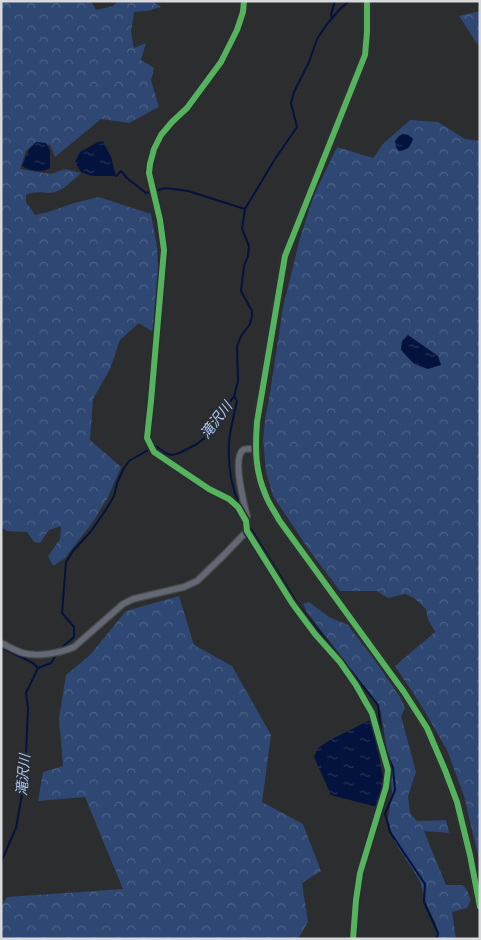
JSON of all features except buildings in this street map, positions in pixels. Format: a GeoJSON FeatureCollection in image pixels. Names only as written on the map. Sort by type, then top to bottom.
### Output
{"type":"FeatureCollection","features":[{"type":"Feature","properties":{"kind":"street"},"geometry":{"type":"LineString","coordinates":[[244,1],[243,12],[237,30],[221,62],[187,108],[161,135],[154,149],[150,164],[149,173],[160,220],[164,250],[146,438],[154,452],[209,489],[229,499],[238,507],[246,521]]}},
{"type":"Feature","properties":{"kind":"street"},"geometry":{"type":"LineString","coordinates":[[367,1],[365,55],[285,256],[256,422],[255,449],[258,472],[266,497],[279,520],[404,692],[427,728],[457,802],[480,908]]}},
{"type":"Feature","properties":{"kind":"street"},"geometry":{"type":"LineString","coordinates":[[255,449],[243,450],[238,467],[247,516],[247,531],[292,603],[315,634],[340,662],[366,701],[372,713],[388,770],[386,787],[360,872],[353,939]]}},
{"type":"Feature","properties":{"kind":"street"},"geometry":{"type":"LineString","coordinates":[[1,643],[22,652],[33,654],[66,651],[74,647],[123,604],[133,599],[184,587],[197,581],[247,531]]}},
{"type":"Feature","properties":{"kind":"green space"},"geometry":{"type":"Polygon","coordinates":[[[1,1],[91,1],[96,10],[113,6],[117,1],[152,1],[161,7],[134,12],[131,32],[134,48],[146,43],[141,60],[154,68],[151,80],[159,107],[129,123],[101,119],[55,157],[50,145],[35,143],[26,151],[20,169],[51,174],[65,169],[81,173],[58,191],[51,193],[34,192],[26,195],[26,202],[35,215],[99,197],[151,214],[157,247],[159,288],[155,333],[139,323],[120,340],[110,369],[93,399],[90,440],[121,467],[108,497],[93,522],[64,559],[53,566],[48,556],[60,539],[61,526],[49,530],[40,543],[34,542],[27,532],[7,531],[1,527],[1,1]]]}},
{"type":"Feature","properties":{"kind":"green space"},"geometry":{"type":"Polygon","coordinates":[[[480,11],[480,48],[459,16],[480,11]]]}},
{"type":"Feature","properties":{"kind":"green space"},"geometry":{"type":"Polygon","coordinates":[[[410,120],[438,122],[465,139],[480,141],[480,864],[464,796],[447,750],[421,705],[395,666],[435,632],[428,619],[426,609],[414,598],[405,594],[388,598],[377,591],[340,591],[309,550],[273,496],[266,472],[263,441],[283,307],[300,238],[314,195],[337,147],[373,158],[383,144],[410,120]]]}},
{"type":"Feature","properties":{"kind":"green space"},"geometry":{"type":"Polygon","coordinates":[[[179,596],[194,645],[232,666],[271,735],[262,802],[303,824],[321,871],[302,883],[308,922],[298,939],[1,939],[1,907],[7,897],[123,889],[85,797],[38,801],[43,772],[63,766],[59,718],[66,675],[90,655],[126,611],[179,596]]]}},
{"type":"Feature","properties":{"kind":"green space"},"geometry":{"type":"Polygon","coordinates":[[[309,602],[329,617],[348,625],[376,662],[400,697],[405,708],[401,716],[416,772],[408,796],[410,813],[417,821],[446,820],[449,833],[424,831],[446,885],[463,885],[471,900],[467,908],[452,912],[456,939],[437,939],[436,924],[426,903],[420,881],[394,841],[388,819],[392,793],[381,712],[374,699],[307,612],[303,604],[309,602]]]}},
{"type":"Feature","properties":{"kind":"water"},"geometry":{"type":"Polygon","coordinates":[[[403,134],[409,135],[413,139],[408,148],[399,151],[395,141],[403,134]]]}},
{"type":"Feature","properties":{"kind":"water"},"geometry":{"type":"Polygon","coordinates":[[[103,141],[111,157],[116,176],[92,176],[81,172],[75,162],[80,152],[103,141]]]}},
{"type":"Feature","properties":{"kind":"water"},"geometry":{"type":"Polygon","coordinates":[[[36,142],[46,143],[50,151],[50,168],[47,170],[36,171],[22,166],[29,149],[36,142]]]}},
{"type":"Feature","properties":{"kind":"water"},"geometry":{"type":"Polygon","coordinates":[[[408,335],[438,356],[441,365],[428,369],[414,364],[401,350],[402,341],[408,335]]]}},
{"type":"Feature","properties":{"kind":"water"},"geometry":{"type":"Polygon","coordinates":[[[370,720],[373,723],[383,777],[383,790],[377,807],[331,795],[314,757],[318,748],[330,740],[370,720]]]}},
{"type":"Feature","properties":{"kind":"waterway"},"geometry":{"type":"LineString","coordinates":[[332,18],[331,14],[335,1]]}},
{"type":"Feature","properties":{"kind":"waterway","name":"滝沢川"},"geometry":{"type":"LineString","coordinates":[[154,447],[156,446],[171,455],[197,444],[207,436],[234,396],[238,381],[237,346],[241,336],[250,324],[252,316],[252,311],[241,291],[249,246],[242,229],[245,209],[297,127],[291,103],[317,39],[327,24],[349,1]]}},
{"type":"Feature","properties":{"kind":"waterway"},"geometry":{"type":"LineString","coordinates":[[116,176],[121,171],[146,193],[166,188],[188,191],[245,209]]}},
{"type":"Feature","properties":{"kind":"waterway"},"geometry":{"type":"LineString","coordinates":[[234,396],[237,401],[232,422],[229,458],[232,482],[239,504]]}},
{"type":"Feature","properties":{"kind":"waterway","name":"滝沢川"},"geometry":{"type":"LineString","coordinates":[[59,650],[74,637],[74,627],[62,613],[66,562],[107,508],[114,496],[117,483],[124,468],[129,461],[150,449]]}},
{"type":"Feature","properties":{"kind":"waterway"},"geometry":{"type":"LineString","coordinates":[[248,524],[299,606],[378,705],[382,740]]}},
{"type":"Feature","properties":{"kind":"waterway"},"geometry":{"type":"LineString","coordinates":[[1,647],[33,663],[38,668]]}},
{"type":"Feature","properties":{"kind":"waterway","name":"滝沢川"},"geometry":{"type":"LineString","coordinates":[[1,862],[16,828],[25,777],[28,708],[26,693],[38,668],[51,663],[57,654]]}},
{"type":"Feature","properties":{"kind":"waterway"},"geometry":{"type":"LineString","coordinates":[[384,747],[393,768],[395,790],[385,814],[390,832],[425,884],[424,902],[438,933],[437,939]]}},
{"type":"Feature","properties":{"kind":"cycle path"},"geometry":{"type":"LineString","coordinates":[[244,1],[243,12],[237,30],[221,62],[187,108],[161,135],[154,149],[150,164],[149,173],[160,220],[164,250],[147,438],[154,452],[209,489],[229,499],[238,507],[246,521],[247,531],[292,603],[315,634],[340,662],[372,713],[388,770],[386,787],[360,873],[353,939]]}},
{"type":"Feature","properties":{"kind":"cycle path"},"geometry":{"type":"LineString","coordinates":[[367,1],[365,55],[285,256],[257,422],[257,460],[262,487],[279,520],[404,692],[427,728],[457,802],[480,907]]}}]}
